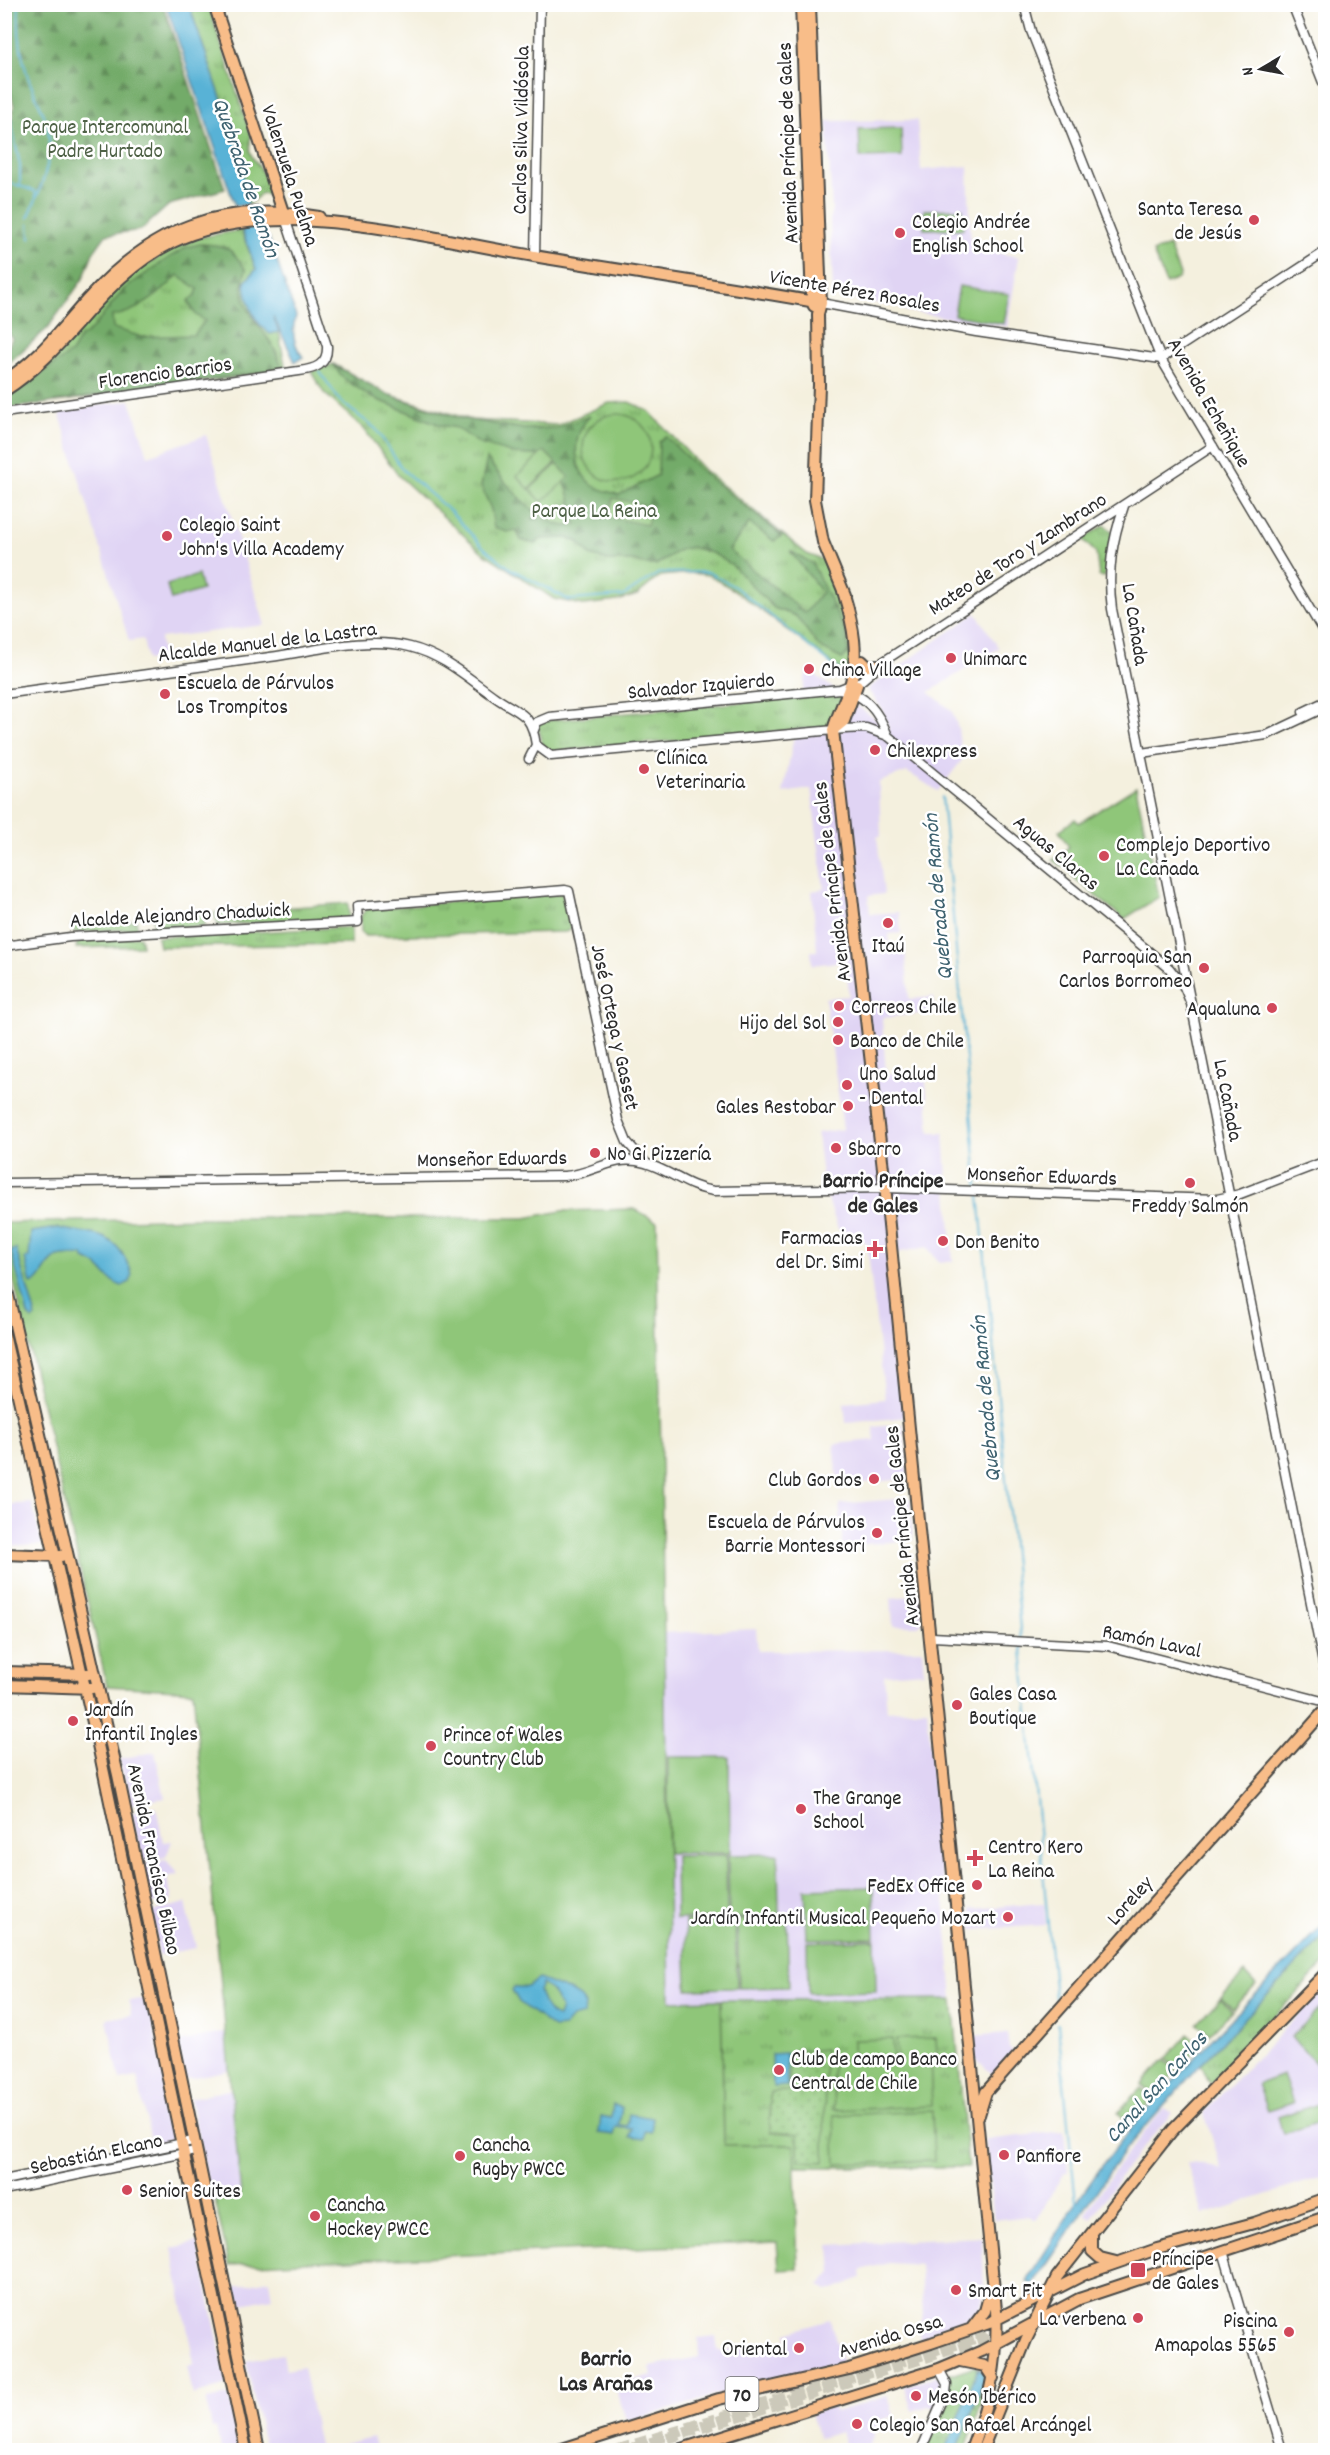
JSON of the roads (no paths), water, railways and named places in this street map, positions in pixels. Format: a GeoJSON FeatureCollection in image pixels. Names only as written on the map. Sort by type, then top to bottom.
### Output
{"type":"FeatureCollection","features":[{"type":"Feature","properties":{"kind":"main road","name":"Valenzuela Puelma"},"geometry":{"type":"LineString","coordinates":[[214,4],[285,216]]}},
{"type":"Feature","properties":{"kind":"main road","name":"Avenida Príncipe de Gales"},"geometry":{"type":"LineString","coordinates":[[801,4],[817,306]]}},
{"type":"Feature","properties":{"kind":"main road","name":"Avenida Príncipe de Gales"},"geometry":{"type":"LineString","coordinates":[[810,4],[819,385],[814,500],[823,542],[858,626],[862,661],[850,688]]}},
{"type":"Feature","properties":{"kind":"main road","name":"Vicente Pérez Rosales"},"geometry":{"type":"LineString","coordinates":[[4,381],[39,354],[101,284],[136,254],[177,230],[253,216],[285,216],[349,224],[817,306]]}},
{"type":"Feature","properties":{"kind":"main road","name":"Vicente Pérez Rosales"},"geometry":{"type":"LineString","coordinates":[[4,391],[49,358],[105,293],[135,265],[182,238],[235,218]]}},
{"type":"Feature","properties":{"kind":"main road","name":"Avenida Príncipe de Gales"},"geometry":{"type":"LineString","coordinates":[[843,591],[854,628],[856,653],[844,721],[833,730],[886,1188],[932,1637],[997,2319],[994,2380],[971,2451]]}},
{"type":"Feature","properties":{"kind":"main road"},"geometry":{"type":"LineString","coordinates":[[862,661],[865,666],[878,665]]}},
{"type":"Feature","properties":{"kind":"main road","name":"Avenida Francisco Bilbao"},"geometry":{"type":"LineString","coordinates":[[4,1277],[71,1561],[259,2451]]}},
{"type":"Feature","properties":{"kind":"main road","name":"Avenida Francisco Bilbao"},"geometry":{"type":"LineString","coordinates":[[4,1334],[83,1674],[246,2451]]}},
{"type":"Feature","properties":{"kind":"main road"},"geometry":{"type":"LineString","coordinates":[[4,1554],[56,1555],[71,1561]]}},
{"type":"Feature","properties":{"kind":"main road"},"geometry":{"type":"LineString","coordinates":[[4,1672],[95,1674]]}},
{"type":"Feature","properties":{"kind":"main road"},"geometry":{"type":"LineString","coordinates":[[4,1685],[98,1688]]}},
{"type":"Feature","properties":{"kind":"main road","name":"Loreley"},"geometry":{"type":"LineString","coordinates":[[978,2126],[980,2107],[986,2092],[1326,1709]]}},
{"type":"Feature","properties":{"kind":"main road"},"geometry":{"type":"LineString","coordinates":[[982,2451],[1049,2290],[1185,2116],[1326,1973]]}},
{"type":"Feature","properties":{"kind":"main road","name":"Avenida Ossa"},"geometry":{"type":"LineString","coordinates":[[559,2451],[719,2400],[849,2369],[967,2331],[997,2319],[1049,2290],[1117,2262],[1254,2223],[1326,2199]]}},
{"type":"Feature","properties":{"kind":"main road","name":"70"},"geometry":{"type":"LineString","coordinates":[[678,2451],[939,2369],[1079,2299],[1326,2217]]}},
{"type":"Feature","properties":{"kind":"main road"},"geometry":{"type":"LineString","coordinates":[[1254,2223],[1258,2239]]}},
{"type":"Feature","properties":{"kind":"main road"},"geometry":{"type":"LineString","coordinates":[[1093,2234],[1090,2246],[1095,2255],[1117,2262]]}},
{"type":"Feature","properties":{"kind":"main road"},"geometry":{"type":"LineString","coordinates":[[967,2331],[981,2319],[993,2280]]}},
{"type":"Feature","properties":{"kind":"main road"},"geometry":{"type":"LineString","coordinates":[[219,2323],[229,2338],[236,2341]]}},
{"type":"Feature","properties":{"kind":"main road"},"geometry":{"type":"LineString","coordinates":[[959,2361],[986,2367],[994,2380]]}},
{"type":"Feature","properties":{"kind":"street","name":"Carlos Silva Vildósola"},"geometry":{"type":"LineString","coordinates":[[535,256],[540,4]]}},
{"type":"Feature","properties":{"kind":"street","name":"Avenida Echeñique"},"geometry":{"type":"LineString","coordinates":[[1024,4],[1031,31],[1161,359],[1326,636]]}},
{"type":"Feature","properties":{"kind":"street"},"geometry":{"type":"LineString","coordinates":[[1292,4],[1326,90]]}},
{"type":"Feature","properties":{"kind":"street","name":"Valenzuela Puelma"},"geometry":{"type":"LineString","coordinates":[[285,216],[325,341],[324,361]]}},
{"type":"Feature","properties":{"kind":"street"},"geometry":{"type":"LineString","coordinates":[[1161,359],[1326,251]]}},
{"type":"Feature","properties":{"kind":"street","name":"Vicente Pérez Rosales"},"geometry":{"type":"LineString","coordinates":[[817,306],[1161,359]]}},
{"type":"Feature","properties":{"kind":"street","name":"Florencio Barrios"},"geometry":{"type":"LineString","coordinates":[[4,413],[307,370],[324,361]]}},
{"type":"Feature","properties":{"kind":"street","name":"Mateo de Toro y Zambrano"},"geometry":{"type":"LineString","coordinates":[[850,688],[878,665],[1111,515],[1213,446]]}},
{"type":"Feature","properties":{"kind":"street","name":"La Cañada"},"geometry":{"type":"LineString","coordinates":[[1124,506],[1109,562],[1110,594],[1326,1678]]}},
{"type":"Feature","properties":{"kind":"street"},"geometry":{"type":"LineString","coordinates":[[1111,515],[1116,529]]}},
{"type":"Feature","properties":{"kind":"street","name":"Alcalde Manuel de la Lastra"},"geometry":{"type":"LineString","coordinates":[[4,694],[327,649],[386,644],[410,647],[435,656],[503,703],[518,710]]}},
{"type":"Feature","properties":{"kind":"street","name":"Aguas Claras"},"geometry":{"type":"LineString","coordinates":[[850,688],[879,716],[888,736]]}},
{"type":"Feature","properties":{"kind":"street","name":"Salvador Izquierdo"},"geometry":{"type":"LineString","coordinates":[[518,710],[549,717],[850,688]]}},
{"type":"Feature","properties":{"kind":"street"},"geometry":{"type":"LineString","coordinates":[[1255,736],[1326,701]]}},
{"type":"Feature","properties":{"kind":"street"},"geometry":{"type":"LineString","coordinates":[[1141,753],[1267,735],[1326,707]]}},
{"type":"Feature","properties":{"kind":"street"},"geometry":{"type":"LineString","coordinates":[[518,710],[528,718],[534,730],[536,745],[529,759]]}},
{"type":"Feature","properties":{"kind":"street"},"geometry":{"type":"LineString","coordinates":[[866,728],[879,716]]}},
{"type":"Feature","properties":{"kind":"street"},"geometry":{"type":"LineString","coordinates":[[534,730],[537,722],[549,717]]}},
{"type":"Feature","properties":{"kind":"street","name":"Aguas Claras"},"geometry":{"type":"LineString","coordinates":[[833,730],[866,728],[888,736],[1169,968],[1184,987],[1191,1004]]}},
{"type":"Feature","properties":{"kind":"street"},"geometry":{"type":"LineString","coordinates":[[536,745],[551,756],[833,730]]}},
{"type":"Feature","properties":{"kind":"street","name":"José Ortega y Gasset"},"geometry":{"type":"LineString","coordinates":[[358,922],[357,906],[562,889],[569,891],[618,1120],[627,1142],[645,1163]]}},
{"type":"Feature","properties":{"kind":"street","name":"Alcalde Alejandro Chadwick"},"geometry":{"type":"LineString","coordinates":[[4,946],[70,938],[358,922]]}},
{"type":"Feature","properties":{"kind":"street"},"geometry":{"type":"LineString","coordinates":[[1169,968],[1178,965],[1182,958]]}},
{"type":"Feature","properties":{"kind":"street","name":"Monseñor Edwards"},"geometry":{"type":"LineString","coordinates":[[4,1183],[564,1176],[582,1173],[597,1165],[613,1162],[645,1163],[698,1188],[714,1191],[886,1188],[1217,1199],[1230,1197],[1326,1161]]}},
{"type":"Feature","properties":{"kind":"street","name":"Ramón Laval"},"geometry":{"type":"LineString","coordinates":[[932,1637],[1108,1646],[1326,1702]]}},
{"type":"Feature","properties":{"kind":"street","name":"Sebastián Elcano"},"geometry":{"type":"LineString","coordinates":[[4,2180],[194,2146]]}},
{"type":"Feature","properties":{"kind":"street","name":"Sebastián Elcano"},"geometry":{"type":"LineString","coordinates":[[4,2190],[182,2148]]}},
{"type":"Feature","properties":{"kind":"street"},"geometry":{"type":"LineString","coordinates":[[1223,2251],[1282,2451]]}},
{"type":"Feature","properties":{"kind":"street"},"geometry":{"type":"LineString","coordinates":[[921,2451],[942,2403],[947,2384],[939,2369]]}},
{"type":"Feature","properties":{"kind":"water"},"geometry":{"type":"Polygon","coordinates":[[[166,5],[189,5],[239,150],[248,205],[235,206],[166,5]]]}},
{"type":"Feature","properties":{"kind":"water"},"geometry":{"type":"Polygon","coordinates":[[[254,225],[258,235],[269,238],[296,316],[294,337],[303,357],[295,362],[273,316],[279,332],[270,334],[259,324],[249,304],[245,282],[256,269],[241,227],[254,225]]]}},
{"type":"Feature","properties":{"kind":"water"},"geometry":{"type":"Polygon","coordinates":[[[58,1228],[97,1235],[113,1243],[120,1250],[130,1268],[132,1276],[130,1282],[122,1286],[115,1283],[97,1265],[84,1259],[83,1255],[61,1256],[54,1259],[38,1280],[31,1284],[25,1258],[29,1257],[31,1232],[58,1228]]]}},
{"type":"Feature","properties":{"kind":"water"},"geometry":{"type":"Polygon","coordinates":[[[16,1249],[36,1317],[32,1320],[28,1315],[11,1251],[16,1249]]]}},
{"type":"Feature","properties":{"kind":"water"},"geometry":{"type":"Polygon","coordinates":[[[1325,1923],[1325,1935],[1201,2064],[1124,2151],[1033,2285],[1027,2281],[1063,2223],[1130,2130],[1201,2050],[1325,1923]]]}},
{"type":"Feature","properties":{"kind":"water"},"geometry":{"type":"Polygon","coordinates":[[[539,1979],[570,1991],[580,1997],[585,2005],[584,2015],[572,2018],[564,2027],[554,2028],[519,2002],[512,1990],[514,1987],[527,1987],[539,1979]],[[542,1984],[539,1991],[548,2011],[558,2017],[561,2008],[551,1991],[542,1984]]]}},
{"type":"Feature","properties":{"kind":"water","name":"Club de campo Banco Central de Chile"},"geometry":{"type":"Polygon","coordinates":[[[786,2053],[787,2086],[773,2087],[772,2054],[786,2053]]]}},
{"type":"Feature","properties":{"kind":"water"},"geometry":{"type":"Polygon","coordinates":[[[613,2105],[622,2107],[619,2125],[627,2126],[629,2114],[653,2118],[651,2132],[645,2131],[644,2139],[630,2137],[632,2129],[616,2127],[614,2135],[599,2133],[601,2116],[611,2118],[613,2105]]]}},
{"type":"Feature","properties":{"kind":"water"},"geometry":{"type":"Polygon","coordinates":[[[978,2369],[987,2373],[957,2450],[946,2450],[978,2369]]]}},
{"type":"Feature","properties":{"kind":"waterway"},"geometry":{"type":"LineString","coordinates":[[19,4],[18,23],[23,59],[46,122],[49,138],[46,170],[28,218]]}},
{"type":"Feature","properties":{"kind":"waterway"},"geometry":{"type":"LineString","coordinates":[[4,90],[20,165],[20,186]]}},
{"type":"Feature","properties":{"kind":"waterway"},"geometry":{"type":"LineString","coordinates":[[4,181],[35,191],[36,198]]}},
{"type":"Feature","properties":{"kind":"waterway"},"geometry":{"type":"LineString","coordinates":[[29,224],[30,238]]}},
{"type":"Feature","properties":{"kind":"waterway","name":"Quebrada de Ramón"},"geometry":{"type":"LineString","coordinates":[[320,372],[340,401],[376,429],[403,470],[450,511],[482,546],[511,569],[569,600],[623,596],[659,573],[708,572],[735,587],[840,671]]}},
{"type":"Feature","properties":{"kind":"waterway","name":"Quebrada de Ramón"},"geometry":{"type":"LineString","coordinates":[[942,797],[978,1189]]}},
{"type":"Feature","properties":{"kind":"waterway","name":"Quebrada de Ramón"},"geometry":{"type":"LineString","coordinates":[[979,1195],[1055,1998]]}},
{"type":"Feature","properties":{"kind":"waterway","name":"Quebrada de Ramón"},"geometry":{"type":"LineString","coordinates":[[1058,2024],[1076,2203]]}},
{"type":"Feature","properties":{"kind":"tunnel"},"geometry":{"type":"LineString","coordinates":[[619,2450],[981,2336],[983,2339],[629,2450]]}},
{"type":"Feature","properties":{"kind":"place","name":"Santa Teresa de Jesús"},"geometry":{"type":"Point","coordinates":[1254,220]}},
{"type":"Feature","properties":{"kind":"place","name":"Colegio Andrée English School"},"geometry":{"type":"Point","coordinates":[900,233]}},
{"type":"Feature","properties":{"kind":"place","name":"Colegio Saint John's Villa Academy"},"geometry":{"type":"Point","coordinates":[167,536]}},
{"type":"Feature","properties":{"kind":"place","name":"Unimarc"},"geometry":{"type":"Point","coordinates":[951,658]}},
{"type":"Feature","properties":{"kind":"place","name":"China Village"},"geometry":{"type":"Point","coordinates":[809,669]}},
{"type":"Feature","properties":{"kind":"place","name":"Escuela de Párvulos Los Trompitos"},"geometry":{"type":"Point","coordinates":[165,694]}},
{"type":"Feature","properties":{"kind":"place","name":"Chilexpress"},"geometry":{"type":"Point","coordinates":[875,750]}},
{"type":"Feature","properties":{"kind":"place","name":"Clínica Veterinaria"},"geometry":{"type":"Point","coordinates":[644,769]}},
{"type":"Feature","properties":{"kind":"place","name":"Complejo Deportivo La Cañada"},"geometry":{"type":"Point","coordinates":[1104,856]}},
{"type":"Feature","properties":{"kind":"place","name":"Itaú"},"geometry":{"type":"Point","coordinates":[888,923]}},
{"type":"Feature","properties":{"kind":"place","name":"Parroquia San Carlos Borromeo"},"geometry":{"type":"Point","coordinates":[1204,968]}},
{"type":"Feature","properties":{"kind":"place","name":"Correos Chile"},"geometry":{"type":"Point","coordinates":[839,1006]}},
{"type":"Feature","properties":{"kind":"place","name":"Aqualuna"},"geometry":{"type":"Point","coordinates":[1272,1008]}},
{"type":"Feature","properties":{"kind":"place","name":"Hijo del Sol"},"geometry":{"type":"Point","coordinates":[838,1022]}},
{"type":"Feature","properties":{"kind":"place","name":"Banco de Chile"},"geometry":{"type":"Point","coordinates":[838,1040]}},
{"type":"Feature","properties":{"kind":"place","name":"Uno Salud - Dental"},"geometry":{"type":"Point","coordinates":[847,1085]}},
{"type":"Feature","properties":{"kind":"place","name":"Gales Restobar"},"geometry":{"type":"Point","coordinates":[848,1106]}},
{"type":"Feature","properties":{"kind":"place","name":"Sbarro"},"geometry":{"type":"Point","coordinates":[836,1148]}},
{"type":"Feature","properties":{"kind":"place","name":"No Gi Pizzería"},"geometry":{"type":"Point","coordinates":[595,1153]}},
{"type":"Feature","properties":{"kind":"place","name":"Freddy Salmón"},"geometry":{"type":"Point","coordinates":[1190,1183]}},
{"type":"Feature","properties":{"kind":"place","name":"Don Benito"},"geometry":{"type":"Point","coordinates":[943,1241]}},
{"type":"Feature","properties":{"kind":"place","name":"Farmacias del Dr. Simi"},"geometry":{"type":"Point","coordinates":[875,1249]}},
{"type":"Feature","properties":{"kind":"place","name":"Club Gordos"},"geometry":{"type":"Point","coordinates":[874,1479]}},
{"type":"Feature","properties":{"kind":"place","name":"Escuela de Párvulos Barrie Montessori"},"geometry":{"type":"Point","coordinates":[877,1533]}},
{"type":"Feature","properties":{"kind":"place","name":"Gales Casa Boutique"},"geometry":{"type":"Point","coordinates":[957,1705]}},
{"type":"Feature","properties":{"kind":"place","name":"Jardín Infantil Ingles"},"geometry":{"type":"Point","coordinates":[73,1721]}},
{"type":"Feature","properties":{"kind":"place","name":"Prince of Wales Country Club"},"geometry":{"type":"Point","coordinates":[431,1746]}},
{"type":"Feature","properties":{"kind":"place","name":"The Grange School"},"geometry":{"type":"Point","coordinates":[801,1809]}},
{"type":"Feature","properties":{"kind":"place","name":"Centro Kero La Reina"},"geometry":{"type":"Point","coordinates":[975,1858]}},
{"type":"Feature","properties":{"kind":"place","name":"FedEx Office"},"geometry":{"type":"Point","coordinates":[977,1885]}},
{"type":"Feature","properties":{"kind":"place","name":"Jardín Infantil Musical Pequeño Mozart"},"geometry":{"type":"Point","coordinates":[1008,1917]}},
{"type":"Feature","properties":{"kind":"place","name":"Club de campo Banco Central de Chile"},"geometry":{"type":"Point","coordinates":[779,2070]}},
{"type":"Feature","properties":{"kind":"place","name":"Panfiore"},"geometry":{"type":"Point","coordinates":[1004,2155]}},
{"type":"Feature","properties":{"kind":"place","name":"Cancha Rugby PWCC"},"geometry":{"type":"Point","coordinates":[460,2156]}},
{"type":"Feature","properties":{"kind":"place","name":"Senior Suites"},"geometry":{"type":"Point","coordinates":[127,2190]}},
{"type":"Feature","properties":{"kind":"place","name":"Cancha Hockey PWCC"},"geometry":{"type":"Point","coordinates":[315,2216]}},
{"type":"Feature","properties":{"kind":"place","name":"Príncipe de Gales"},"geometry":{"type":"Point","coordinates":[1138,2270]}},
{"type":"Feature","properties":{"kind":"place","name":"Smart Fit"},"geometry":{"type":"Point","coordinates":[956,2290]}},
{"type":"Feature","properties":{"kind":"place","name":"La verbena"},"geometry":{"type":"Point","coordinates":[1138,2318]}},
{"type":"Feature","properties":{"kind":"place","name":"Piscina Amapolas 5565"},"geometry":{"type":"Point","coordinates":[1289,2332]}},
{"type":"Feature","properties":{"kind":"place","name":"Oriental"},"geometry":{"type":"Point","coordinates":[799,2348]}},
{"type":"Feature","properties":{"kind":"place","name":"Mesón Ibérico"},"geometry":{"type":"Point","coordinates":[916,2396]}},
{"type":"Feature","properties":{"kind":"place","name":"Colegio San Rafael Arcángel"},"geometry":{"type":"Point","coordinates":[857,2424]}},
{"type":"Feature","properties":{"kind":"district","name":"Barrio Príncipe de Gales"},"geometry":{"type":"Point","coordinates":[883,1192]}},
{"type":"Feature","properties":{"kind":"district","name":"Barrio Las Arañas"},"geometry":{"type":"Point","coordinates":[606,2370]}},
{"type":"Feature","properties":{"kind":"park label","name":"Parque Intercomunal Padre Hurtado"},"geometry":{"type":"Point","coordinates":[105,138]}},
{"type":"Feature","properties":{"kind":"park label","name":"Parque La Reina"},"geometry":{"type":"Point","coordinates":[594,510]}},
{"type":"Feature","properties":{"kind":"water label","name":"Canal San Carlos"},"geometry":{"type":"Point","coordinates":[1155,2086]}}]}
